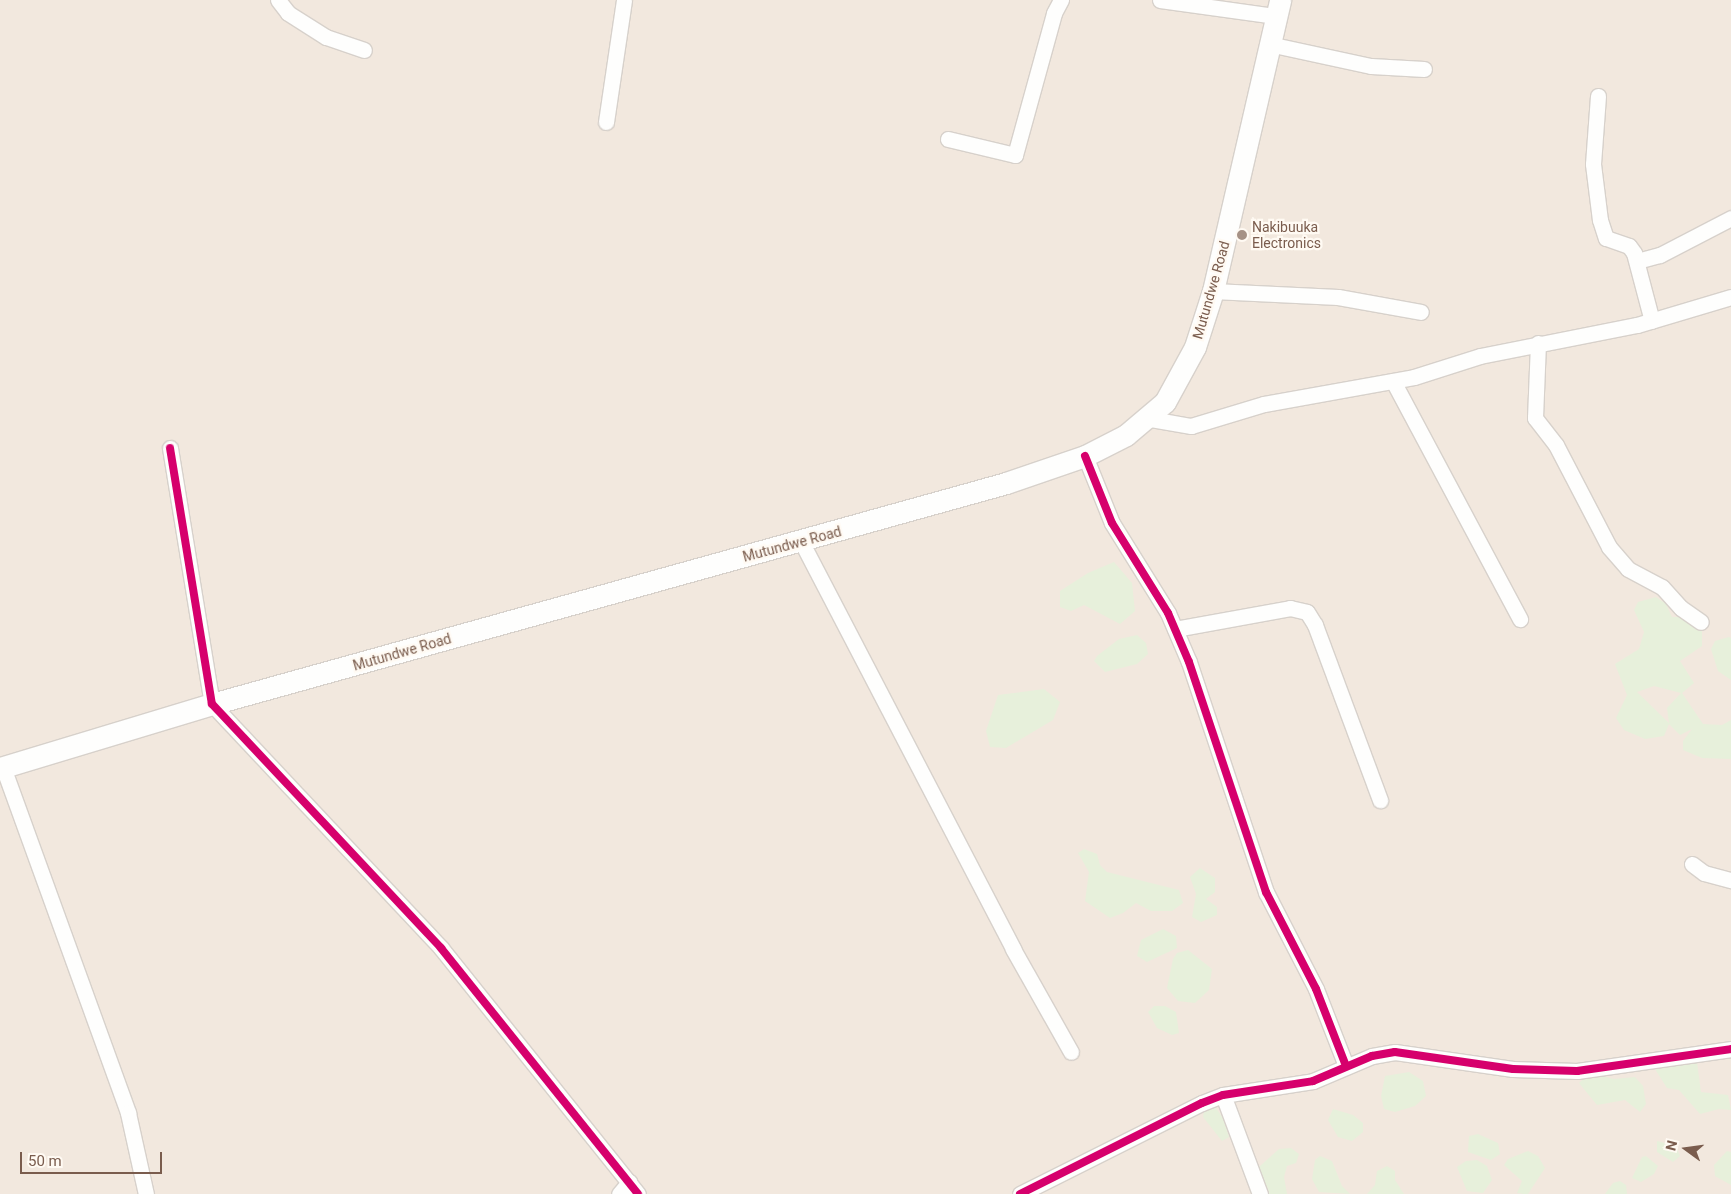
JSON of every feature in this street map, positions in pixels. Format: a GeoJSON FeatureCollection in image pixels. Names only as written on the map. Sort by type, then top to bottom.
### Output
{"type":"FeatureCollection","features":[{"type":"Feature","properties":{"kind":"main road","name":"Mutundwe Road"},"geometry":{"type":"LineString","coordinates":[[2,767],[212,704],[801,541],[1085,456],[1126,435],[1165,402],[1195,347],[1214,291],[1278,8]]}},
{"type":"Feature","properties":{"kind":"street"},"geometry":{"type":"LineString","coordinates":[[278,0],[288,13],[326,37],[364,50]]}},
{"type":"Feature","properties":{"kind":"street"},"geometry":{"type":"LineString","coordinates":[[606,122],[624,0]]}},
{"type":"Feature","properties":{"kind":"street"},"geometry":{"type":"LineString","coordinates":[[1160,0],[1278,8]]}},
{"type":"Feature","properties":{"kind":"street"},"geometry":{"type":"LineString","coordinates":[[948,139],[1007,156],[1015,155],[1057,1]]}},
{"type":"Feature","properties":{"kind":"street"},"geometry":{"type":"LineString","coordinates":[[1269,44],[1370,66],[1424,69]]}},
{"type":"Feature","properties":{"kind":"street"},"geometry":{"type":"LineString","coordinates":[[1598,96],[1592,164],[1600,220],[1604,236],[1631,247],[1637,261],[1652,321]]}},
{"type":"Feature","properties":{"kind":"street"},"geometry":{"type":"LineString","coordinates":[[1637,261],[1660,256],[1731,218]]}},
{"type":"Feature","properties":{"kind":"street"},"geometry":{"type":"LineString","coordinates":[[1214,291],[1338,297],[1421,312]]}},
{"type":"Feature","properties":{"kind":"street"},"geometry":{"type":"LineString","coordinates":[[1145,418],[1191,426],[1264,404],[1392,381],[1480,356],[1652,321],[1731,297]]}},
{"type":"Feature","properties":{"kind":"street"},"geometry":{"type":"LineString","coordinates":[[1538,343],[1535,418],[1556,445],[1608,547],[1628,569],[1662,587],[1681,608],[1701,622]]}},
{"type":"Feature","properties":{"kind":"street"},"geometry":{"type":"LineString","coordinates":[[1392,381],[1520,618]]}},
{"type":"Feature","properties":{"kind":"street"},"geometry":{"type":"LineString","coordinates":[[170,448],[212,704],[441,948],[629,1190]]}},
{"type":"Feature","properties":{"kind":"street"},"geometry":{"type":"LineString","coordinates":[[1085,456],[1112,524],[1175,629],[1189,662],[1266,892],[1316,989],[1346,1066]]}},
{"type":"Feature","properties":{"kind":"street"},"geometry":{"type":"LineString","coordinates":[[801,541],[1013,949],[1071,1052]]}},
{"type":"Feature","properties":{"kind":"street"},"geometry":{"type":"LineString","coordinates":[[1175,629],[1290,608],[1307,612],[1380,800]]}},
{"type":"Feature","properties":{"kind":"street"},"geometry":{"type":"LineString","coordinates":[[2,767],[128,1113],[146,1194]]}},
{"type":"Feature","properties":{"kind":"street"},"geometry":{"type":"LineString","coordinates":[[1692,864],[1704,873],[1731,880]]}},
{"type":"Feature","properties":{"kind":"street"},"geometry":{"type":"LineString","coordinates":[[1020,1194],[1186,1110],[1222,1095],[1313,1081],[1346,1066],[1395,1052],[1513,1069],[1577,1071],[1731,1049]]}},
{"type":"Feature","properties":{"kind":"street"},"geometry":{"type":"LineString","coordinates":[[1222,1095],[1260,1194]]}},
{"type":"Feature","properties":{"kind":"shaded area"},"geometry":{"type":"Polygon","coordinates":[[[0,0],[1731,0],[1731,1194],[0,1194],[0,0]]]}},
{"type":"Feature","properties":{"kind":"green space"},"geometry":{"type":"Polygon","coordinates":[[[1114,562],[1132,583],[1135,611],[1120,624],[1084,605],[1071,611],[1060,607],[1060,591],[1088,573],[1114,562]]]}},
{"type":"Feature","properties":{"kind":"green space"},"geometry":{"type":"Polygon","coordinates":[[[1656,597],[1666,604],[1672,617],[1681,617],[1689,607],[1696,610],[1702,632],[1702,646],[1680,661],[1694,683],[1682,693],[1703,724],[1722,725],[1731,720],[1731,759],[1702,758],[1683,750],[1683,741],[1692,729],[1680,735],[1669,724],[1664,736],[1645,739],[1624,730],[1616,718],[1627,695],[1615,664],[1639,649],[1644,632],[1634,610],[1638,602],[1656,597]],[[1654,686],[1637,692],[1669,723],[1667,708],[1681,693],[1654,686]]]}},
{"type":"Feature","properties":{"kind":"green space"},"geometry":{"type":"Polygon","coordinates":[[[1137,635],[1146,643],[1148,654],[1137,664],[1105,672],[1094,661],[1097,656],[1119,639],[1137,635]]]}},
{"type":"Feature","properties":{"kind":"green space"},"geometry":{"type":"Polygon","coordinates":[[[1731,638],[1731,680],[1718,671],[1711,649],[1715,641],[1731,638]]]}},
{"type":"Feature","properties":{"kind":"green space"},"geometry":{"type":"Polygon","coordinates":[[[1044,689],[1060,702],[1053,720],[1006,748],[990,747],[986,731],[998,695],[1044,689]]]}},
{"type":"Feature","properties":{"kind":"green space"},"geometry":{"type":"Polygon","coordinates":[[[1084,849],[1097,854],[1100,865],[1107,872],[1179,890],[1183,903],[1172,911],[1151,911],[1136,903],[1123,913],[1110,918],[1085,901],[1089,872],[1078,853],[1084,849]]]}},
{"type":"Feature","properties":{"kind":"green space"},"geometry":{"type":"Polygon","coordinates":[[[1200,868],[1215,878],[1215,892],[1206,899],[1217,907],[1217,915],[1201,922],[1192,917],[1196,894],[1190,877],[1200,868]]]}},
{"type":"Feature","properties":{"kind":"green space"},"geometry":{"type":"Polygon","coordinates":[[[1163,929],[1176,936],[1177,948],[1147,962],[1137,956],[1141,940],[1163,929]]]}},
{"type":"Feature","properties":{"kind":"green space"},"geometry":{"type":"Polygon","coordinates":[[[1188,950],[1212,969],[1209,990],[1195,1003],[1178,1001],[1167,988],[1173,959],[1177,953],[1188,950]]]}},
{"type":"Feature","properties":{"kind":"green space"},"geometry":{"type":"Polygon","coordinates":[[[1154,1006],[1165,1006],[1176,1012],[1179,1033],[1172,1035],[1157,1028],[1148,1012],[1154,1006]]]}},
{"type":"Feature","properties":{"kind":"green space"},"geometry":{"type":"Polygon","coordinates":[[[1687,1053],[1697,1062],[1701,1092],[1728,1095],[1731,1110],[1719,1109],[1700,1114],[1679,1090],[1667,1088],[1653,1066],[1687,1053]]]}},
{"type":"Feature","properties":{"kind":"green space"},"geometry":{"type":"Polygon","coordinates":[[[1409,1072],[1423,1081],[1426,1096],[1415,1106],[1395,1112],[1384,1109],[1381,1096],[1385,1076],[1409,1072]]]}},
{"type":"Feature","properties":{"kind":"green space"},"geometry":{"type":"Polygon","coordinates":[[[1595,1074],[1614,1079],[1635,1077],[1643,1086],[1646,1104],[1640,1112],[1625,1100],[1597,1105],[1579,1083],[1588,1075],[1595,1074]]]}},
{"type":"Feature","properties":{"kind":"green space"},"geometry":{"type":"Polygon","coordinates":[[[1209,1107],[1216,1108],[1223,1118],[1229,1137],[1222,1141],[1203,1117],[1204,1111],[1209,1107]]]}},
{"type":"Feature","properties":{"kind":"green space"},"geometry":{"type":"Polygon","coordinates":[[[1333,1109],[1353,1115],[1363,1123],[1363,1132],[1352,1141],[1338,1137],[1328,1120],[1333,1109]]]}},
{"type":"Feature","properties":{"kind":"green space"},"geometry":{"type":"Polygon","coordinates":[[[1478,1134],[1498,1143],[1500,1154],[1491,1160],[1468,1152],[1469,1136],[1478,1134]]]}},
{"type":"Feature","properties":{"kind":"green space"},"geometry":{"type":"Polygon","coordinates":[[[1657,1141],[1676,1146],[1680,1156],[1673,1162],[1657,1152],[1657,1141]]]}},
{"type":"Feature","properties":{"kind":"green space"},"geometry":{"type":"Polygon","coordinates":[[[1291,1148],[1299,1154],[1296,1163],[1287,1166],[1284,1177],[1287,1194],[1251,1194],[1247,1174],[1255,1165],[1260,1166],[1279,1149],[1291,1148]]]}},
{"type":"Feature","properties":{"kind":"green space"},"geometry":{"type":"Polygon","coordinates":[[[1528,1151],[1538,1156],[1545,1168],[1528,1194],[1517,1193],[1522,1181],[1504,1165],[1508,1159],[1528,1151]]]}},
{"type":"Feature","properties":{"kind":"green space"},"geometry":{"type":"Polygon","coordinates":[[[1727,1151],[1731,1152],[1731,1185],[1715,1176],[1714,1165],[1727,1151]]]}},
{"type":"Feature","properties":{"kind":"green space"},"geometry":{"type":"Polygon","coordinates":[[[1320,1156],[1332,1161],[1342,1186],[1350,1194],[1319,1192],[1312,1179],[1315,1160],[1320,1156]]]}},
{"type":"Feature","properties":{"kind":"green space"},"geometry":{"type":"Polygon","coordinates":[[[1646,1156],[1658,1166],[1654,1174],[1641,1182],[1632,1178],[1642,1157],[1646,1156]]]}},
{"type":"Feature","properties":{"kind":"green space"},"geometry":{"type":"Polygon","coordinates":[[[1477,1160],[1487,1166],[1492,1180],[1483,1193],[1467,1191],[1457,1167],[1466,1161],[1477,1160]]]}},
{"type":"Feature","properties":{"kind":"green space"},"geometry":{"type":"Polygon","coordinates":[[[1387,1166],[1395,1171],[1395,1180],[1404,1194],[1367,1194],[1375,1185],[1377,1171],[1387,1166]]]}},
{"type":"Feature","properties":{"kind":"green space"},"geometry":{"type":"Polygon","coordinates":[[[1620,1181],[1626,1185],[1627,1194],[1605,1194],[1613,1183],[1620,1181]]]}},
{"type":"Feature","properties":{"kind":"cycle path"},"geometry":{"type":"LineString","coordinates":[[170,448],[212,704],[441,948],[638,1194]]}},
{"type":"Feature","properties":{"kind":"cycle path"},"geometry":{"type":"LineString","coordinates":[[1085,456],[1112,523],[1168,613],[1189,662],[1266,892],[1316,989],[1346,1066]]}},
{"type":"Feature","properties":{"kind":"cycle path"},"geometry":{"type":"LineString","coordinates":[[1020,1194],[1202,1103],[1223,1095],[1313,1081],[1372,1056],[1395,1052],[1513,1069],[1577,1071],[1731,1049]]}},
{"type":"Feature","properties":{"kind":"place","name":"Nakibuuka Electronics"},"geometry":{"type":"Point","coordinates":[1242,235]}}]}
